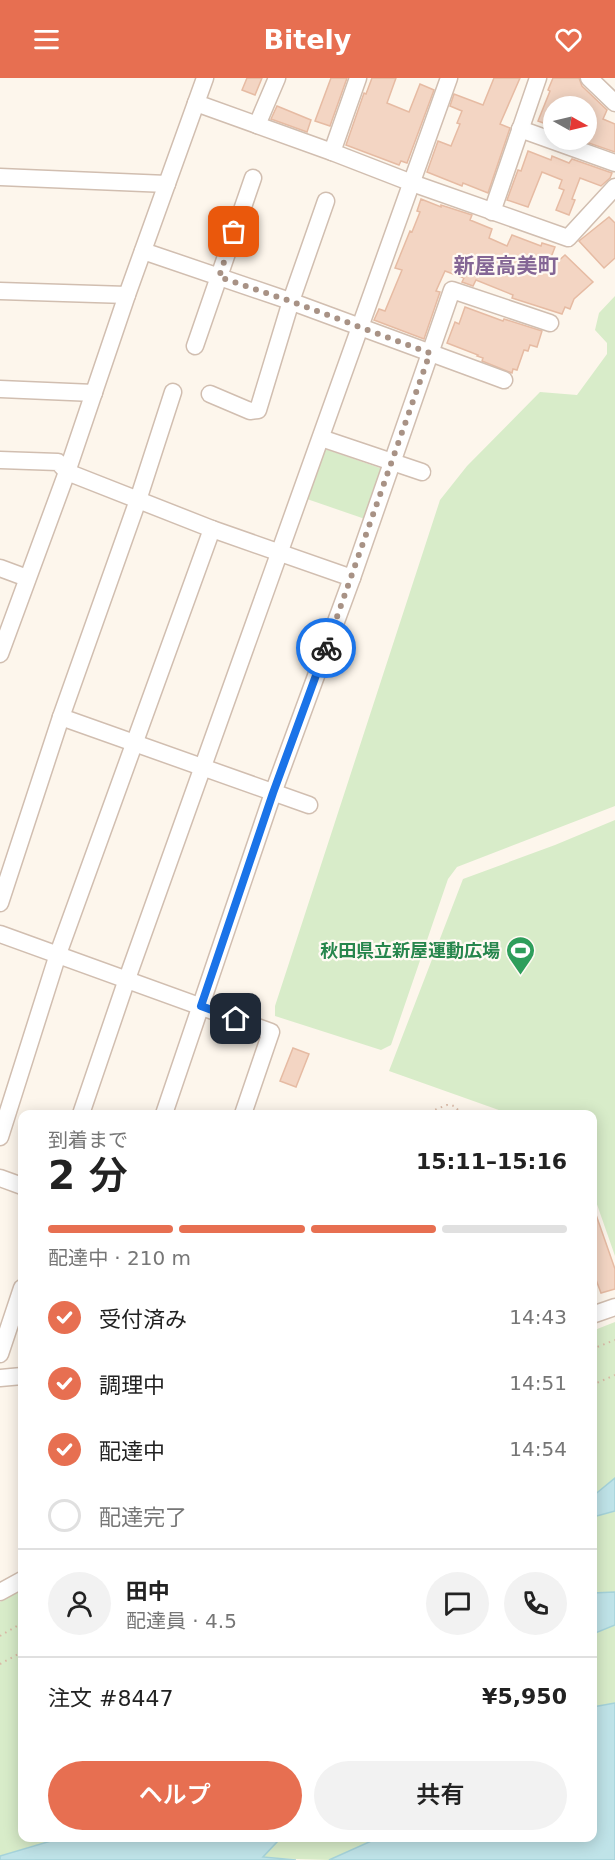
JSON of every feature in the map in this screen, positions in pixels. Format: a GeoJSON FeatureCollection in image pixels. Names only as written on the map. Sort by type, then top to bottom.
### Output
{"type":"FeatureCollection","features":[{"type":"Feature","properties":{"kind":"street"},"geometry":{"type":"LineString","coordinates":[[0,654],[67,472],[127,295],[205,78]]}},
{"type":"Feature","properties":{"kind":"street"},"geometry":{"type":"LineString","coordinates":[[257,125],[277,78]]}},
{"type":"Feature","properties":{"kind":"street"},"geometry":{"type":"LineString","coordinates":[[332,152],[358,78]]}},
{"type":"Feature","properties":{"kind":"street"},"geometry":{"type":"LineString","coordinates":[[82,1110],[449,78]]}},
{"type":"Feature","properties":{"kind":"street"},"geometry":{"type":"LineString","coordinates":[[492,212],[538,78]]}},
{"type":"Feature","properties":{"kind":"street"},"geometry":{"type":"LineString","coordinates":[[589,78],[615,103]]}},
{"type":"Feature","properties":{"kind":"street"},"geometry":{"type":"LineString","coordinates":[[196,103],[568,238],[615,187]]}},
{"type":"Feature","properties":{"kind":"street"},"geometry":{"type":"LineString","coordinates":[[520,129],[615,163]]}},
{"type":"Feature","properties":{"kind":"street"},"geometry":{"type":"LineString","coordinates":[[0,177],[166,184]]}},
{"type":"Feature","properties":{"kind":"street"},"geometry":{"type":"LineString","coordinates":[[195,346],[253,178]]}},
{"type":"Feature","properties":{"kind":"street"},"geometry":{"type":"LineString","coordinates":[[210,394],[250,411],[258,410],[291,301],[326,201]]}},
{"type":"Feature","properties":{"kind":"street"},"geometry":{"type":"LineString","coordinates":[[143,251],[291,301],[504,380]]}},
{"type":"Feature","properties":{"kind":"street"},"geometry":{"type":"LineString","coordinates":[[165,1110],[273,793],[352,578],[452,290],[550,322]]}},
{"type":"Feature","properties":{"kind":"street"},"geometry":{"type":"LineString","coordinates":[[0,291],[127,295]]}},
{"type":"Feature","properties":{"kind":"street"},"geometry":{"type":"LineString","coordinates":[[0,389],[94,393]]}},
{"type":"Feature","properties":{"kind":"street"},"geometry":{"type":"LineString","coordinates":[[0,903],[61,717],[138,500],[173,392]]}},
{"type":"Feature","properties":{"kind":"street"},"geometry":{"type":"LineString","coordinates":[[321,438],[422,472]]}},
{"type":"Feature","properties":{"kind":"street"},"geometry":{"type":"LineString","coordinates":[[0,460],[58,462],[67,472],[212,529],[352,578]]}},
{"type":"Feature","properties":{"kind":"street"},"geometry":{"type":"LineString","coordinates":[[0,1137],[58,954],[212,529]]}},
{"type":"Feature","properties":{"kind":"street"},"geometry":{"type":"LineString","coordinates":[[0,568],[27,578]]}},
{"type":"Feature","properties":{"kind":"street"},"geometry":{"type":"LineString","coordinates":[[61,717],[309,805]]}},
{"type":"Feature","properties":{"kind":"street"},"geometry":{"type":"LineString","coordinates":[[0,934],[271,1032],[244,1110]]}},
{"type":"Feature","properties":{"kind":"street"},"geometry":{"type":"LineString","coordinates":[[0,1178],[18,1185]]}},
{"type":"Feature","properties":{"kind":"street"},"geometry":{"type":"LineString","coordinates":[[0,1354],[18,1300]]}},
{"type":"Feature","properties":{"kind":"street"},"geometry":{"type":"LineString","coordinates":[[597,1313],[615,1307]]}},
{"type":"Feature","properties":{"kind":"street"},"geometry":{"type":"LineString","coordinates":[[0,1378],[18,1376]]}},
{"type":"Feature","properties":{"kind":"street"},"geometry":{"type":"LineString","coordinates":[[0,1592],[18,1582]]}},
{"type":"Feature","properties":{"kind":"path"},"geometry":{"type":"LineString","coordinates":[[436,1110],[451,1105],[458,1110]]}},
{"type":"Feature","properties":{"kind":"path"},"geometry":{"type":"LineString","coordinates":[[597,1347],[615,1340]]}},
{"type":"Feature","properties":{"kind":"path"},"geometry":{"type":"LineString","coordinates":[[597,1383],[615,1376]]}},
{"type":"Feature","properties":{"kind":"path"},"geometry":{"type":"LineString","coordinates":[[0,1636],[18,1625]]}},
{"type":"Feature","properties":{"kind":"path"},"geometry":{"type":"LineString","coordinates":[[0,1664],[18,1654]]}},
{"type":"Feature","properties":{"kind":"green space"},"geometry":{"type":"Polygon","coordinates":[[[615,296],[615,806],[457,867],[448,879],[391,1045],[381,1050],[275,1016],[275,1006],[440,500],[467,466],[540,392],[577,395],[607,354],[607,343],[595,330],[599,313],[615,296]]]}},
{"type":"Feature","properties":{"kind":"green space"},"geometry":{"type":"Polygon","coordinates":[[[325,449],[383,469],[365,519],[307,499],[325,449]]]}},
{"type":"Feature","properties":{"kind":"green space","name":"秋田県立新屋運動広場"},"geometry":{"type":"Polygon","coordinates":[[[615,820],[615,1256],[597,1204],[597,1110],[499,1110],[389,1071],[463,879],[615,820]]]}},
{"type":"Feature","properties":{"kind":"green space"},"geometry":{"type":"Polygon","coordinates":[[[615,1322],[615,1592],[597,1593],[597,1329],[615,1322]]]}},
{"type":"Feature","properties":{"kind":"green space"},"geometry":{"type":"Polygon","coordinates":[[[18,1592],[18,1842],[47,1842],[0,1856],[0,1602],[18,1592]]]}},
{"type":"Feature","properties":{"kind":"green space"},"geometry":{"type":"Polygon","coordinates":[[[615,1625],[615,1703],[597,1706],[597,1632],[615,1625]]]}},
{"type":"Feature","properties":{"kind":"green space"},"geometry":{"type":"Polygon","coordinates":[[[277,1842],[369,1842],[329,1860],[262,1858],[277,1842]]]}},
{"type":"Feature","properties":{"kind":"water"},"geometry":{"type":"Polygon","coordinates":[[[615,1478],[615,1511],[597,1516],[597,1493],[615,1478]]]}},
{"type":"Feature","properties":{"kind":"water"},"geometry":{"type":"Polygon","coordinates":[[[615,1592],[615,1625],[597,1632],[597,1593],[615,1592]]]}},
{"type":"Feature","properties":{"kind":"water"},"geometry":{"type":"Polygon","coordinates":[[[615,1703],[615,1860],[329,1860],[369,1842],[597,1842],[597,1706],[615,1703]]]}},
{"type":"Feature","properties":{"kind":"water"},"geometry":{"type":"Polygon","coordinates":[[[47,1842],[277,1842],[263,1857],[296,1860],[0,1860],[0,1856],[47,1842]]]}},
{"type":"Feature","properties":{"kind":"building"},"geometry":{"type":"Polygon","coordinates":[[[247,78],[262,78],[255,95],[242,90],[247,78]]]}},
{"type":"Feature","properties":{"kind":"building"},"geometry":{"type":"Polygon","coordinates":[[[331,78],[347,78],[330,126],[315,121],[331,78]]]}},
{"type":"Feature","properties":{"kind":"building"},"geometry":{"type":"Polygon","coordinates":[[[372,78],[396,78],[387,103],[409,112],[420,84],[434,90],[407,163],[401,161],[399,165],[346,145],[364,93],[366,94],[372,78]]]}},
{"type":"Feature","properties":{"kind":"building"},"geometry":{"type":"Polygon","coordinates":[[[494,78],[520,78],[500,124],[510,128],[488,193],[463,183],[462,186],[427,172],[438,141],[451,146],[460,124],[457,123],[462,111],[450,106],[454,94],[483,105],[494,78]]]}},
{"type":"Feature","properties":{"kind":"building"},"geometry":{"type":"Polygon","coordinates":[[[553,78],[579,78],[582,86],[592,96],[548,96],[550,91],[548,90],[553,78]]]}},
{"type":"Feature","properties":{"kind":"building"},"geometry":{"type":"Polygon","coordinates":[[[597,100],[607,110],[603,119],[615,124],[615,152],[597,146],[597,100]]]}},
{"type":"Feature","properties":{"kind":"building"},"geometry":{"type":"Polygon","coordinates":[[[277,106],[311,120],[307,132],[271,119],[277,106]]]}},
{"type":"Feature","properties":{"kind":"building"},"geometry":{"type":"Polygon","coordinates":[[[543,108],[543,123],[538,121],[543,108]]]}},
{"type":"Feature","properties":{"kind":"building"},"geometry":{"type":"Polygon","coordinates":[[[528,151],[551,160],[552,156],[569,163],[572,159],[612,173],[601,186],[580,178],[569,215],[556,210],[564,190],[559,188],[562,180],[542,172],[528,207],[507,200],[528,151]]]}},
{"type":"Feature","properties":{"kind":"building"},"geometry":{"type":"Polygon","coordinates":[[[421,199],[472,215],[470,220],[492,229],[489,238],[507,246],[512,235],[541,246],[542,243],[555,247],[545,273],[565,255],[593,282],[574,299],[570,309],[565,307],[562,314],[512,298],[513,295],[476,280],[473,286],[462,282],[464,278],[445,271],[436,291],[440,292],[424,339],[374,320],[379,309],[385,311],[402,270],[395,268],[420,212],[417,211],[421,199]]]}},
{"type":"Feature","properties":{"kind":"building"},"geometry":{"type":"Polygon","coordinates":[[[609,217],[615,223],[615,258],[604,268],[579,241],[609,217]]]}},
{"type":"Feature","properties":{"kind":"building"},"geometry":{"type":"Polygon","coordinates":[[[465,307],[503,321],[504,319],[542,331],[537,347],[530,345],[528,351],[524,350],[517,370],[513,369],[512,373],[482,361],[483,358],[478,355],[447,343],[455,322],[459,324],[465,307]]]}},
{"type":"Feature","properties":{"kind":"building"},"geometry":{"type":"Polygon","coordinates":[[[293,1048],[309,1054],[296,1087],[280,1081],[293,1048]]]}},
{"type":"Feature","properties":{"kind":"building"},"geometry":{"type":"Polygon","coordinates":[[[597,1218],[615,1269],[615,1289],[601,1293],[597,1282],[597,1218]]]}},
{"type":"Feature","properties":{"kind":"way so far"},"geometry":{"type":"LineString","coordinates":[[234,232],[219,277],[430,353],[326,648]]}},
{"type":"Feature","properties":{"kind":"place","name":"秋田県立新屋運動広場"},"geometry":{"type":"Point","coordinates":[521,976]}},
{"type":"Feature","properties":{"kind":"district","name":"新屋高美町"},"geometry":{"type":"Point","coordinates":[506,266]}},
{"type":"Feature","properties":{"kind":"route"},"geometry":{"type":"LineString","coordinates":[[236,1019],[201,1006],[273,793],[326,648]]}}]}
